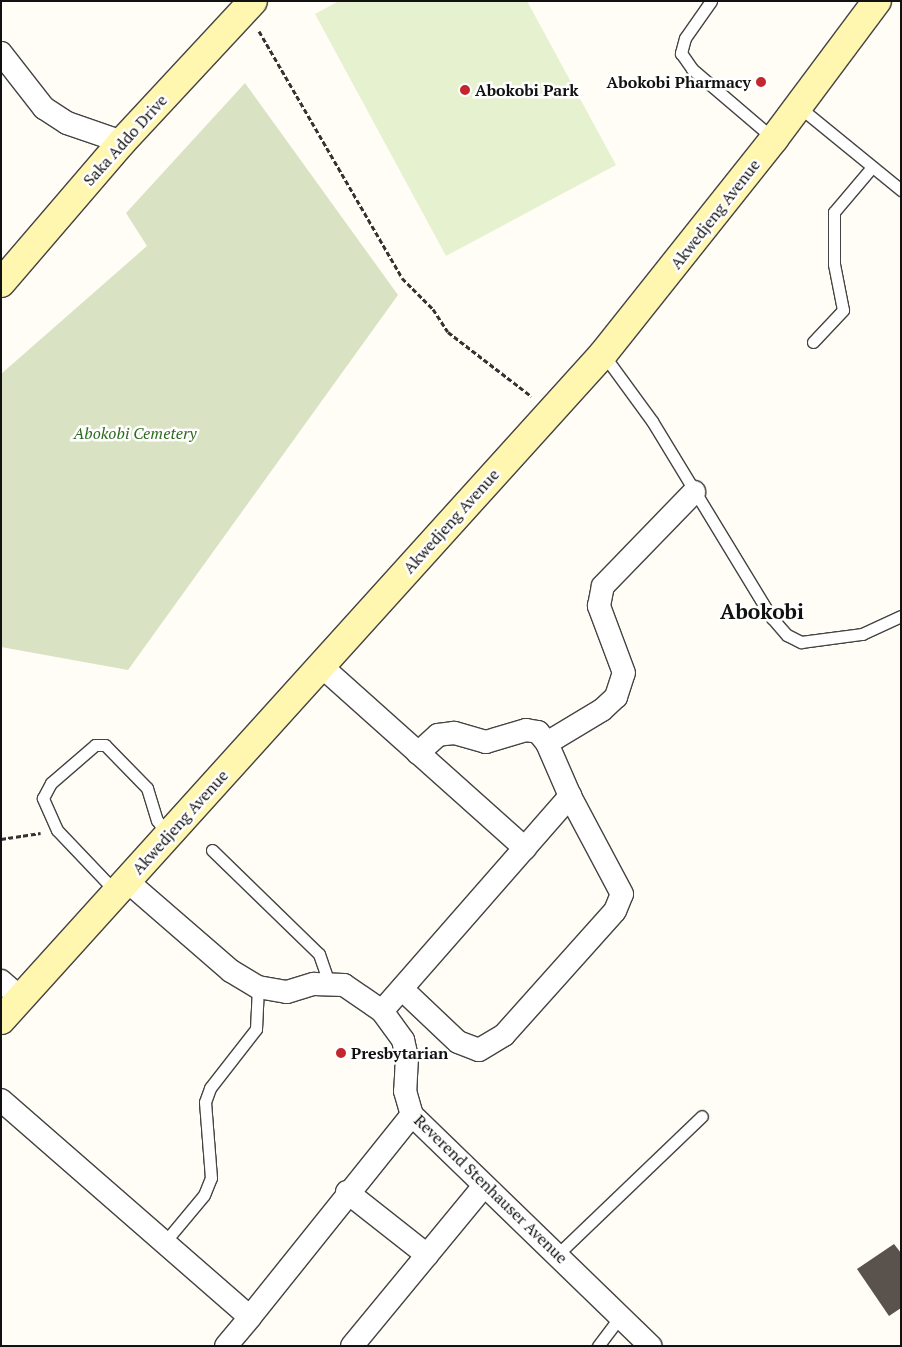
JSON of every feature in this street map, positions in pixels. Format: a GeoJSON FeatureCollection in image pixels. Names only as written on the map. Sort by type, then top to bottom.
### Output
{"type":"FeatureCollection","features":[{"type":"Feature","properties":{"kind":"street","name":"Akwedjeng Avenue"},"geometry":{"type":"LineString","coordinates":[[1,1020],[22,1000],[320,665],[603,354],[774,139],[877,1]]}},
{"type":"Feature","properties":{"kind":"street","name":"Saka Addo Drive"},"geometry":{"type":"LineString","coordinates":[[1,284],[122,142],[248,6]]}},
{"type":"Feature","properties":{"kind":"street"},"geometry":{"type":"LineString","coordinates":[[1,54],[44,108],[67,123],[122,142]]}},
{"type":"Feature","properties":{"kind":"street"},"geometry":{"type":"LineString","coordinates":[[547,743],[602,710],[616,696],[624,673],[599,606],[604,586],[694,492]]}},
{"type":"Feature","properties":{"kind":"street"},"geometry":{"type":"LineString","coordinates":[[320,665],[525,848]]}},
{"type":"Feature","properties":{"kind":"street"},"geometry":{"type":"LineString","coordinates":[[402,989],[458,1042],[479,1050],[504,1035],[615,911],[622,894],[570,796],[547,743],[538,732],[526,730],[486,742],[454,733],[438,735],[418,753]]}},
{"type":"Feature","properties":{"kind":"street"},"geometry":{"type":"LineString","coordinates":[[382,1011],[570,796]]}},
{"type":"Feature","properties":{"kind":"street"},"geometry":{"type":"LineString","coordinates":[[122,887],[231,972],[258,987],[287,992],[329,983]]}},
{"type":"Feature","properties":{"kind":"street"},"geometry":{"type":"LineString","coordinates":[[1,981],[22,1000]]}},
{"type":"Feature","properties":{"kind":"street","name":"Reverend Stenhauser Avenue"},"geometry":{"type":"LineString","coordinates":[[329,983],[344,985],[382,1011],[403,1040],[407,1057],[405,1091],[412,1115],[484,1186],[558,1254],[650,1346]]}},
{"type":"Feature","properties":{"kind":"street"},"geometry":{"type":"LineString","coordinates":[[1,1100],[250,1317]]}},
{"type":"Feature","properties":{"kind":"street"},"geometry":{"type":"LineString","coordinates":[[226,1346],[347,1192],[412,1115]]}},
{"type":"Feature","properties":{"kind":"street"},"geometry":{"type":"LineString","coordinates":[[352,1346],[484,1186]]}},
{"type":"Feature","properties":{"kind":"street"},"geometry":{"type":"LineString","coordinates":[[347,1192],[427,1255]]}},
{"type":"Feature","properties":{"kind":"lane"},"geometry":{"type":"LineString","coordinates":[[711,1],[685,38],[681,53],[692,69],[774,139]]}},
{"type":"Feature","properties":{"kind":"lane"},"geometry":{"type":"LineString","coordinates":[[798,106],[901,190]]}},
{"type":"Feature","properties":{"kind":"lane"},"geometry":{"type":"LineString","coordinates":[[813,342],[843,310],[834,264],[834,212],[872,167]]}},
{"type":"Feature","properties":{"kind":"lane"},"geometry":{"type":"LineString","coordinates":[[603,354],[652,420],[694,492],[737,556],[772,618],[787,635],[801,642],[862,634],[901,616]]}},
{"type":"Feature","properties":{"kind":"lane"},"geometry":{"type":"LineString","coordinates":[[122,887],[57,830],[43,798],[44,791],[94,745],[105,745],[147,788],[156,820],[167,836]]}},
{"type":"Feature","properties":{"kind":"lane"},"geometry":{"type":"LineString","coordinates":[[212,850],[319,954],[329,983]]}},
{"type":"Feature","properties":{"kind":"lane"},"geometry":{"type":"LineString","coordinates":[[164,1243],[204,1195],[211,1178],[205,1102],[210,1088],[256,1029],[258,987]]}},
{"type":"Feature","properties":{"kind":"lane"},"geometry":{"type":"LineString","coordinates":[[558,1254],[702,1116]]}},
{"type":"Feature","properties":{"kind":"lane"},"geometry":{"type":"LineString","coordinates":[[598,1346],[620,1317]]}},
{"type":"Feature","properties":{"kind":"path"},"geometry":{"type":"LineString","coordinates":[[248,6],[265,41],[402,278],[433,308],[448,332],[551,411]]}},
{"type":"Feature","properties":{"kind":"path"},"geometry":{"type":"LineString","coordinates":[[1,838],[57,830]]}},
{"type":"Feature","properties":{"kind":"green space","name":"Abokobi Park"},"geometry":{"type":"Polygon","coordinates":[[[339,1],[527,1],[616,165],[446,256],[315,14],[339,1]]]}},
{"type":"Feature","properties":{"kind":"green space","name":"Abokobi Cemetery"},"geometry":{"type":"Polygon","coordinates":[[[245,83],[398,295],[128,670],[1,647],[1,374],[147,246],[126,213],[245,83]]]}},
{"type":"Feature","properties":{"kind":"building"},"geometry":{"type":"Polygon","coordinates":[[[894,1244],[901,1253],[901,1308],[889,1316],[857,1269],[894,1244]]]}},
{"type":"Feature","properties":{"kind":"place","name":"Abokobi Pharmacy"},"geometry":{"type":"Point","coordinates":[761,82]}},
{"type":"Feature","properties":{"kind":"place","name":"Abokobi Park"},"geometry":{"type":"Point","coordinates":[465,90]}},
{"type":"Feature","properties":{"kind":"place","name":"Presbytarian"},"geometry":{"type":"Point","coordinates":[341,1053]}},
{"type":"Feature","properties":{"kind":"district","name":"Abokobi"},"geometry":{"type":"Point","coordinates":[762,611]}}]}
